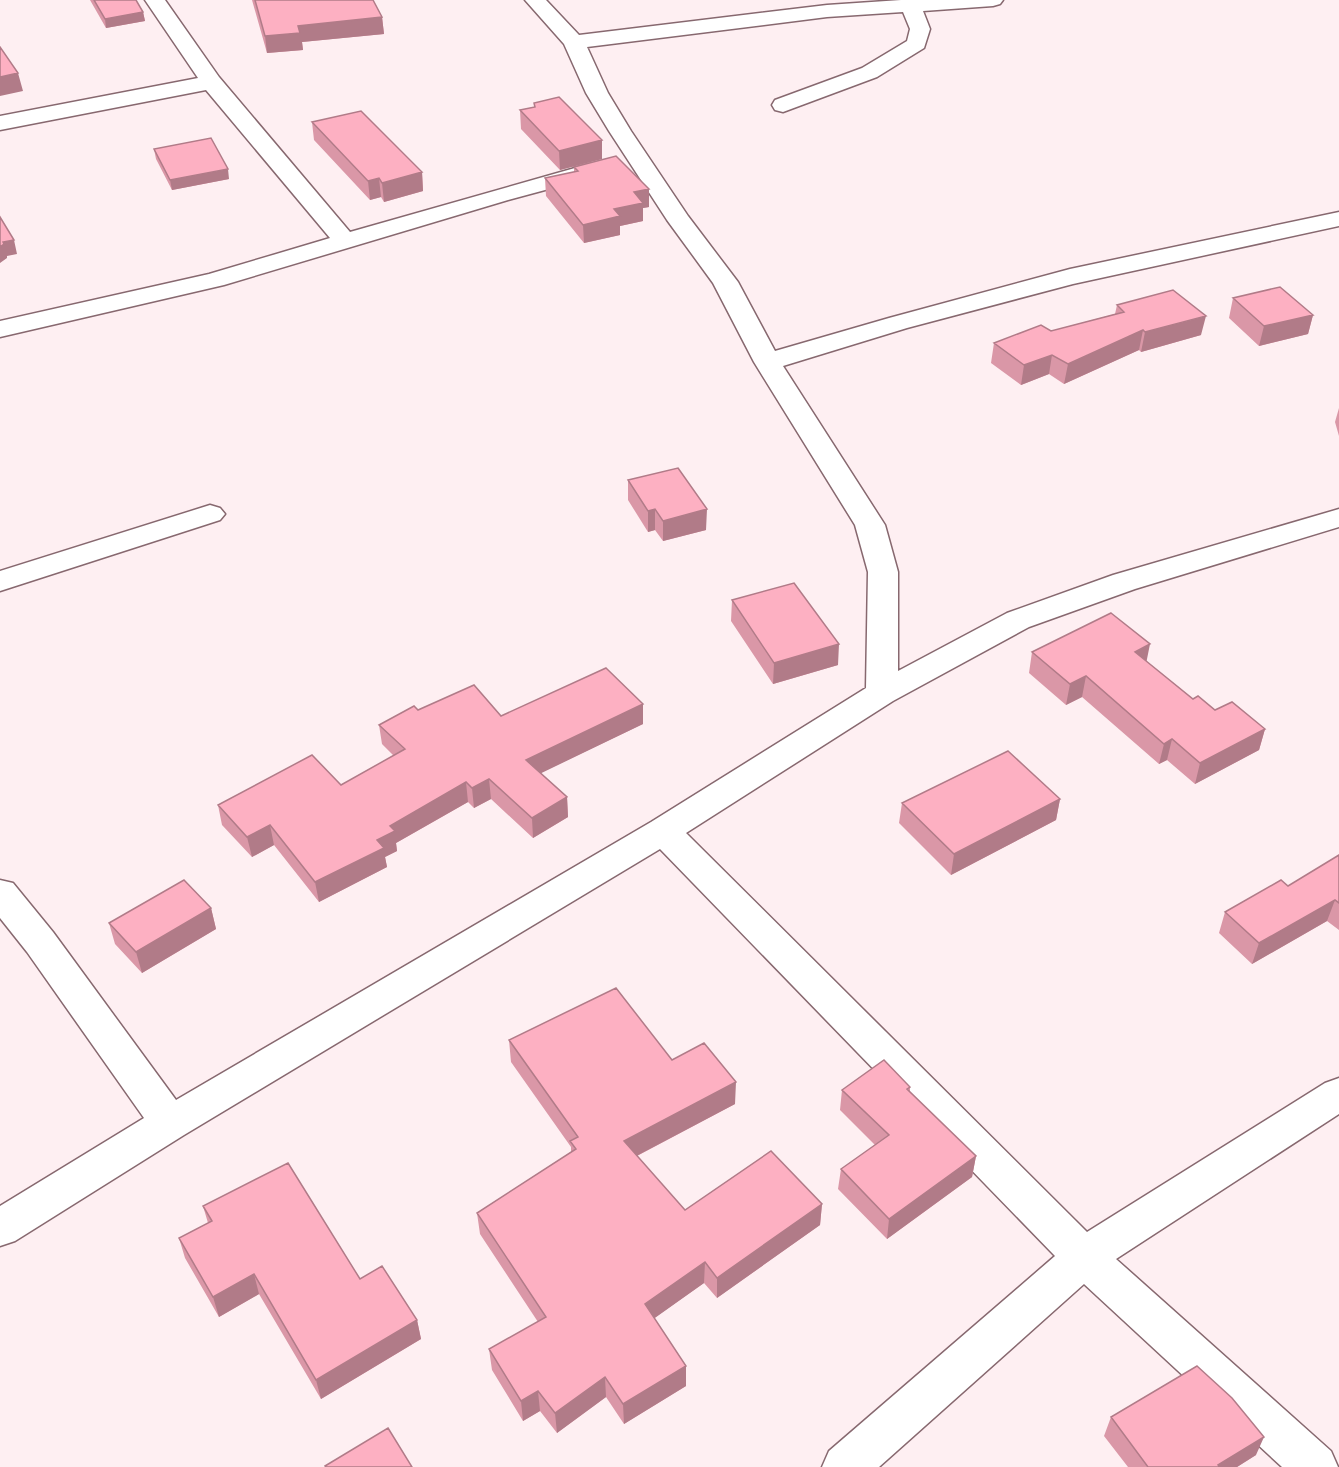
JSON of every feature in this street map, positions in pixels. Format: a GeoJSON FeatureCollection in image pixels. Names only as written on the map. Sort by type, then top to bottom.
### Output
{"type":"FeatureCollection","features":[{"type":"Feature","properties":{"kind":"street"},"geometry":{"type":"LineString","coordinates":[[155,0],[212,82],[345,241]]}},
{"type":"Feature","properties":{"kind":"street"},"geometry":{"type":"LineString","coordinates":[[535,0],[574,42],[597,93],[620,163],[725,282],[767,362],[870,525],[883,572],[882,693]]}},
{"type":"Feature","properties":{"kind":"street"},"geometry":{"type":"LineString","coordinates":[[574,42],[711,24],[910,4],[993,0]]}},
{"type":"Feature","properties":{"kind":"street"},"geometry":{"type":"LineString","coordinates":[[783,105],[864,76],[911,49],[920,38],[920,29],[910,4]]}},
{"type":"Feature","properties":{"kind":"street"},"geometry":{"type":"LineString","coordinates":[[0,123],[212,82]]}},
{"type":"Feature","properties":{"kind":"street"},"geometry":{"type":"LineString","coordinates":[[0,329],[215,280],[500,195],[620,163]]}},
{"type":"Feature","properties":{"kind":"street"},"geometry":{"type":"LineString","coordinates":[[767,362],[898,323],[1070,277],[1339,219]]}},
{"type":"Feature","properties":{"kind":"street"},"geometry":{"type":"LineString","coordinates":[[0,581],[210,514]]}},
{"type":"Feature","properties":{"kind":"street"},"geometry":{"type":"LineString","coordinates":[[0,1228],[170,1123],[663,831],[882,693],[1018,620],[1124,582],[1339,518]]}},
{"type":"Feature","properties":{"kind":"street"},"geometry":{"type":"LineString","coordinates":[[663,831],[1084,1257],[1315,1467]]}},
{"type":"Feature","properties":{"kind":"street"},"geometry":{"type":"LineString","coordinates":[[0,893],[40,942],[170,1123]]}},
{"type":"Feature","properties":{"kind":"street"},"geometry":{"type":"LineString","coordinates":[[845,1467],[1084,1257],[1339,1094]]}},
{"type":"Feature","properties":{"kind":"building"},"geometry":{"type":"Polygon","coordinates":[[[94,0],[136,0],[143,12],[105,19],[94,0]]]}},
{"type":"Feature","properties":{"kind":"building"},"geometry":{"type":"Polygon","coordinates":[[[255,0],[373,0],[382,17],[298,26],[300,33],[265,36],[255,0]]]}},
{"type":"Feature","properties":{"kind":"building"},"geometry":{"type":"Polygon","coordinates":[[[0,47],[18,73],[0,77],[0,47]]]}},
{"type":"Feature","properties":{"kind":"building"},"geometry":{"type":"Polygon","coordinates":[[[559,97],[602,140],[559,151],[520,110],[535,107],[534,103],[559,97]]]}},
{"type":"Feature","properties":{"kind":"building"},"geometry":{"type":"Polygon","coordinates":[[[361,111],[422,172],[382,183],[379,178],[368,181],[312,122],[361,111]]]}},
{"type":"Feature","properties":{"kind":"building"},"geometry":{"type":"Polygon","coordinates":[[[211,138],[228,169],[170,180],[154,149],[211,138]]]}},
{"type":"Feature","properties":{"kind":"building"},"geometry":{"type":"Polygon","coordinates":[[[616,156],[649,189],[634,192],[643,203],[614,209],[620,216],[583,225],[545,178],[578,171],[574,167],[616,156]]]}},
{"type":"Feature","properties":{"kind":"building"},"geometry":{"type":"Polygon","coordinates":[[[0,217],[14,240],[3,242],[4,244],[0,247],[0,217]]]}},
{"type":"Feature","properties":{"kind":"building"},"geometry":{"type":"Polygon","coordinates":[[[1280,287],[1313,315],[1264,326],[1233,298],[1280,287]]]}},
{"type":"Feature","properties":{"kind":"building"},"geometry":{"type":"Polygon","coordinates":[[[1173,290],[1206,316],[1145,332],[1143,330],[1068,364],[1052,355],[1024,365],[994,343],[1041,325],[1051,331],[1124,312],[1117,305],[1173,290]]]}},
{"type":"Feature","properties":{"kind":"building"},"geometry":{"type":"Polygon","coordinates":[[[678,468],[707,509],[663,521],[655,509],[648,511],[628,480],[678,468]]]}},
{"type":"Feature","properties":{"kind":"building"},"geometry":{"type":"Polygon","coordinates":[[[794,583],[839,644],[774,663],[732,600],[794,583]]]}},
{"type":"Feature","properties":{"kind":"building"},"geometry":{"type":"Polygon","coordinates":[[[1111,613],[1150,644],[1135,652],[1193,699],[1198,696],[1215,710],[1232,702],[1265,729],[1200,763],[1172,739],[1164,744],[1086,676],[1070,684],[1032,652],[1111,613]]]}},
{"type":"Feature","properties":{"kind":"building"},"geometry":{"type":"Polygon","coordinates":[[[606,668],[643,704],[526,760],[567,797],[532,818],[489,779],[472,788],[466,782],[390,826],[395,831],[377,840],[384,848],[315,882],[270,825],[247,837],[218,805],[312,755],[341,785],[405,749],[379,725],[414,706],[418,710],[474,685],[501,716],[606,668]]]}},
{"type":"Feature","properties":{"kind":"building"},"geometry":{"type":"Polygon","coordinates":[[[1008,751],[1060,799],[954,854],[902,803],[1008,751]]]}},
{"type":"Feature","properties":{"kind":"building"},"geometry":{"type":"Polygon","coordinates":[[[1339,855],[1339,903],[1335,900],[1259,943],[1225,912],[1281,880],[1288,886],[1339,855]]]}},
{"type":"Feature","properties":{"kind":"building"},"geometry":{"type":"Polygon","coordinates":[[[184,880],[211,908],[136,952],[109,923],[184,880]]]}},
{"type":"Feature","properties":{"kind":"building"},"geometry":{"type":"Polygon","coordinates":[[[616,988],[672,1060],[704,1043],[736,1082],[624,1141],[685,1210],[771,1151],[822,1204],[717,1278],[705,1262],[645,1304],[686,1366],[623,1404],[605,1377],[555,1413],[538,1391],[521,1401],[489,1349],[546,1317],[477,1213],[576,1149],[570,1141],[578,1137],[509,1040],[616,988]]]}},
{"type":"Feature","properties":{"kind":"building"},"geometry":{"type":"Polygon","coordinates":[[[884,1060],[910,1087],[907,1089],[976,1156],[889,1219],[841,1169],[889,1135],[842,1090],[884,1060]]]}},
{"type":"Feature","properties":{"kind":"building"},"geometry":{"type":"Polygon","coordinates":[[[288,1163],[360,1279],[382,1266],[417,1320],[316,1380],[254,1274],[213,1297],[179,1238],[212,1221],[203,1206],[288,1163]]]}},
{"type":"Feature","properties":{"kind":"building"},"geometry":{"type":"Polygon","coordinates":[[[1197,1366],[1232,1398],[1264,1437],[1218,1465],[1220,1467],[1148,1467],[1111,1417],[1197,1366]]]}},
{"type":"Feature","properties":{"kind":"building"},"geometry":{"type":"Polygon","coordinates":[[[388,1428],[412,1467],[325,1466],[388,1428]]]}}]}
